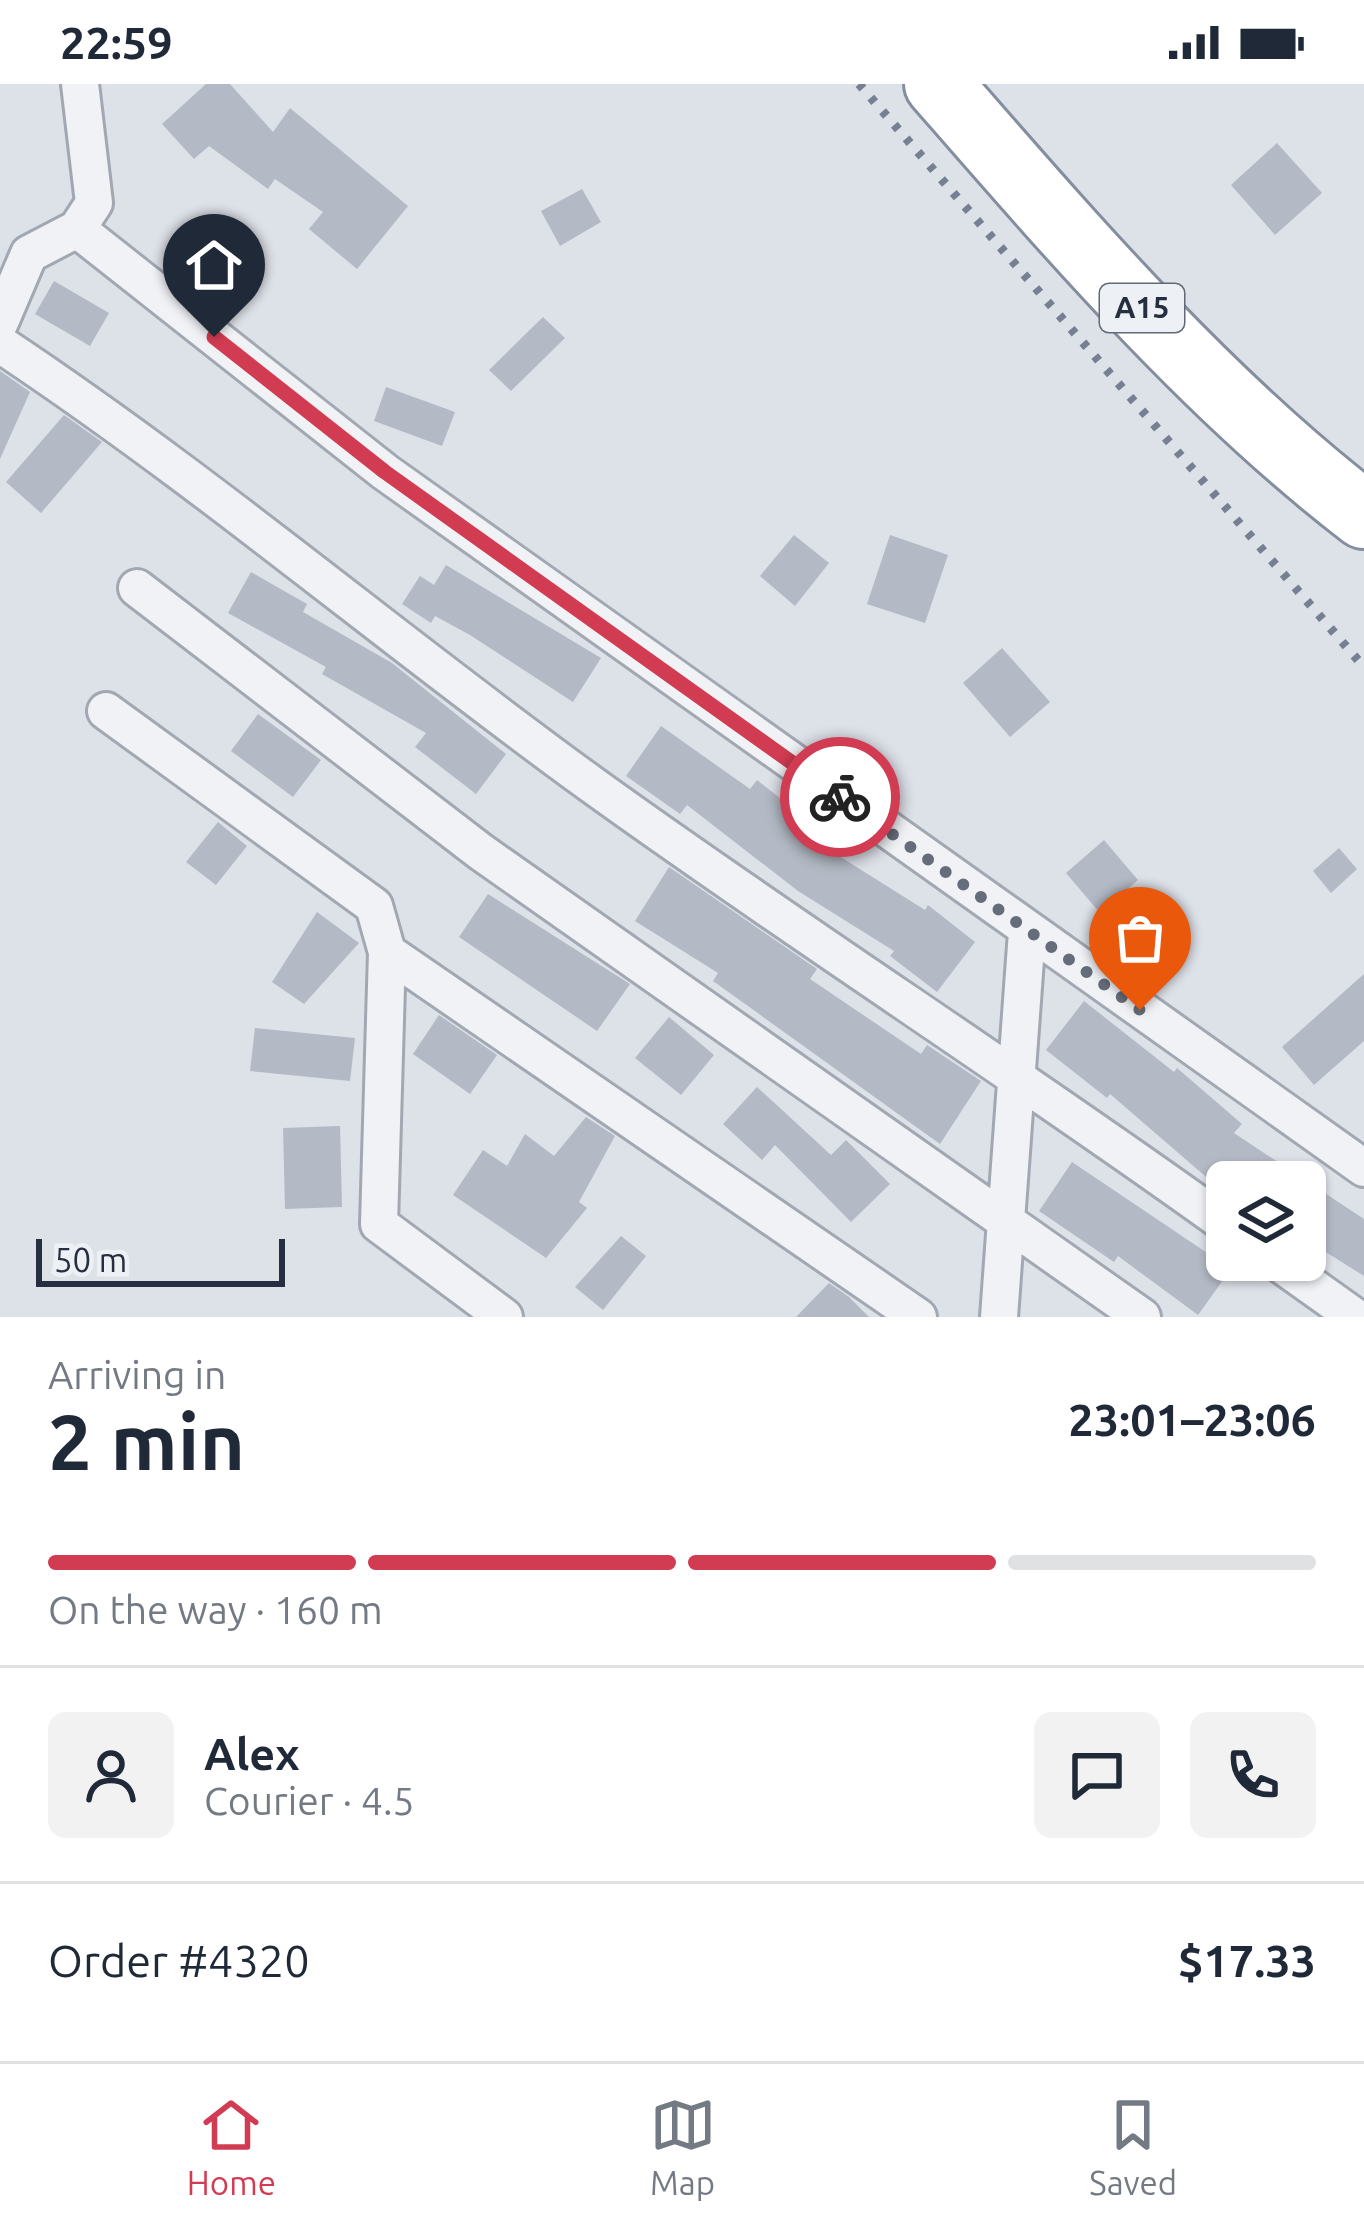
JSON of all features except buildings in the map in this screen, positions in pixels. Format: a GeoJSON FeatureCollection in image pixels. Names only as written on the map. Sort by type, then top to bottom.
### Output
{"type":"FeatureCollection","features":[{"type":"Feature","properties":{"kind":"highway","name":"A15"},"geometry":{"type":"LineString","coordinates":[[938,84],[1130,297],[1310,474],[1364,515]]}},
{"type":"Feature","properties":{"kind":"street"},"geometry":{"type":"LineString","coordinates":[[0,322],[29,254],[77,230],[94,203],[80,84]]}},
{"type":"Feature","properties":{"kind":"street"},"geometry":{"type":"LineString","coordinates":[[77,230],[385,472],[1364,1168]]}},
{"type":"Feature","properties":{"kind":"street"},"geometry":{"type":"LineString","coordinates":[[0,344],[95,407],[592,784],[1017,1074],[1206,1210]]}},
{"type":"Feature","properties":{"kind":"street"},"geometry":{"type":"LineString","coordinates":[[137,588],[481,852],[1142,1317]]}},
{"type":"Feature","properties":{"kind":"street"},"geometry":{"type":"LineString","coordinates":[[106,711],[374,906],[387,952],[379,1225],[503,1317]]}},
{"type":"Feature","properties":{"kind":"street"},"geometry":{"type":"LineString","coordinates":[[999,1317],[1028,932]]}},
{"type":"Feature","properties":{"kind":"street"},"geometry":{"type":"LineString","coordinates":[[387,952],[919,1317]]}},
{"type":"Feature","properties":{"kind":"street"},"geometry":{"type":"LineString","coordinates":[[1305,1281],[1354,1317]]}},
{"type":"Feature","properties":{"kind":"railway"},"geometry":{"type":"LineString","coordinates":[[859,84],[1364,667]]}},
{"type":"Feature","properties":{"kind":"way so far"},"geometry":{"type":"LineString","coordinates":[[840,797],[1140,1010]]}},
{"type":"Feature","properties":{"kind":"route"},"geometry":{"type":"LineString","coordinates":[[214,337],[385,472],[840,797]]}}]}
